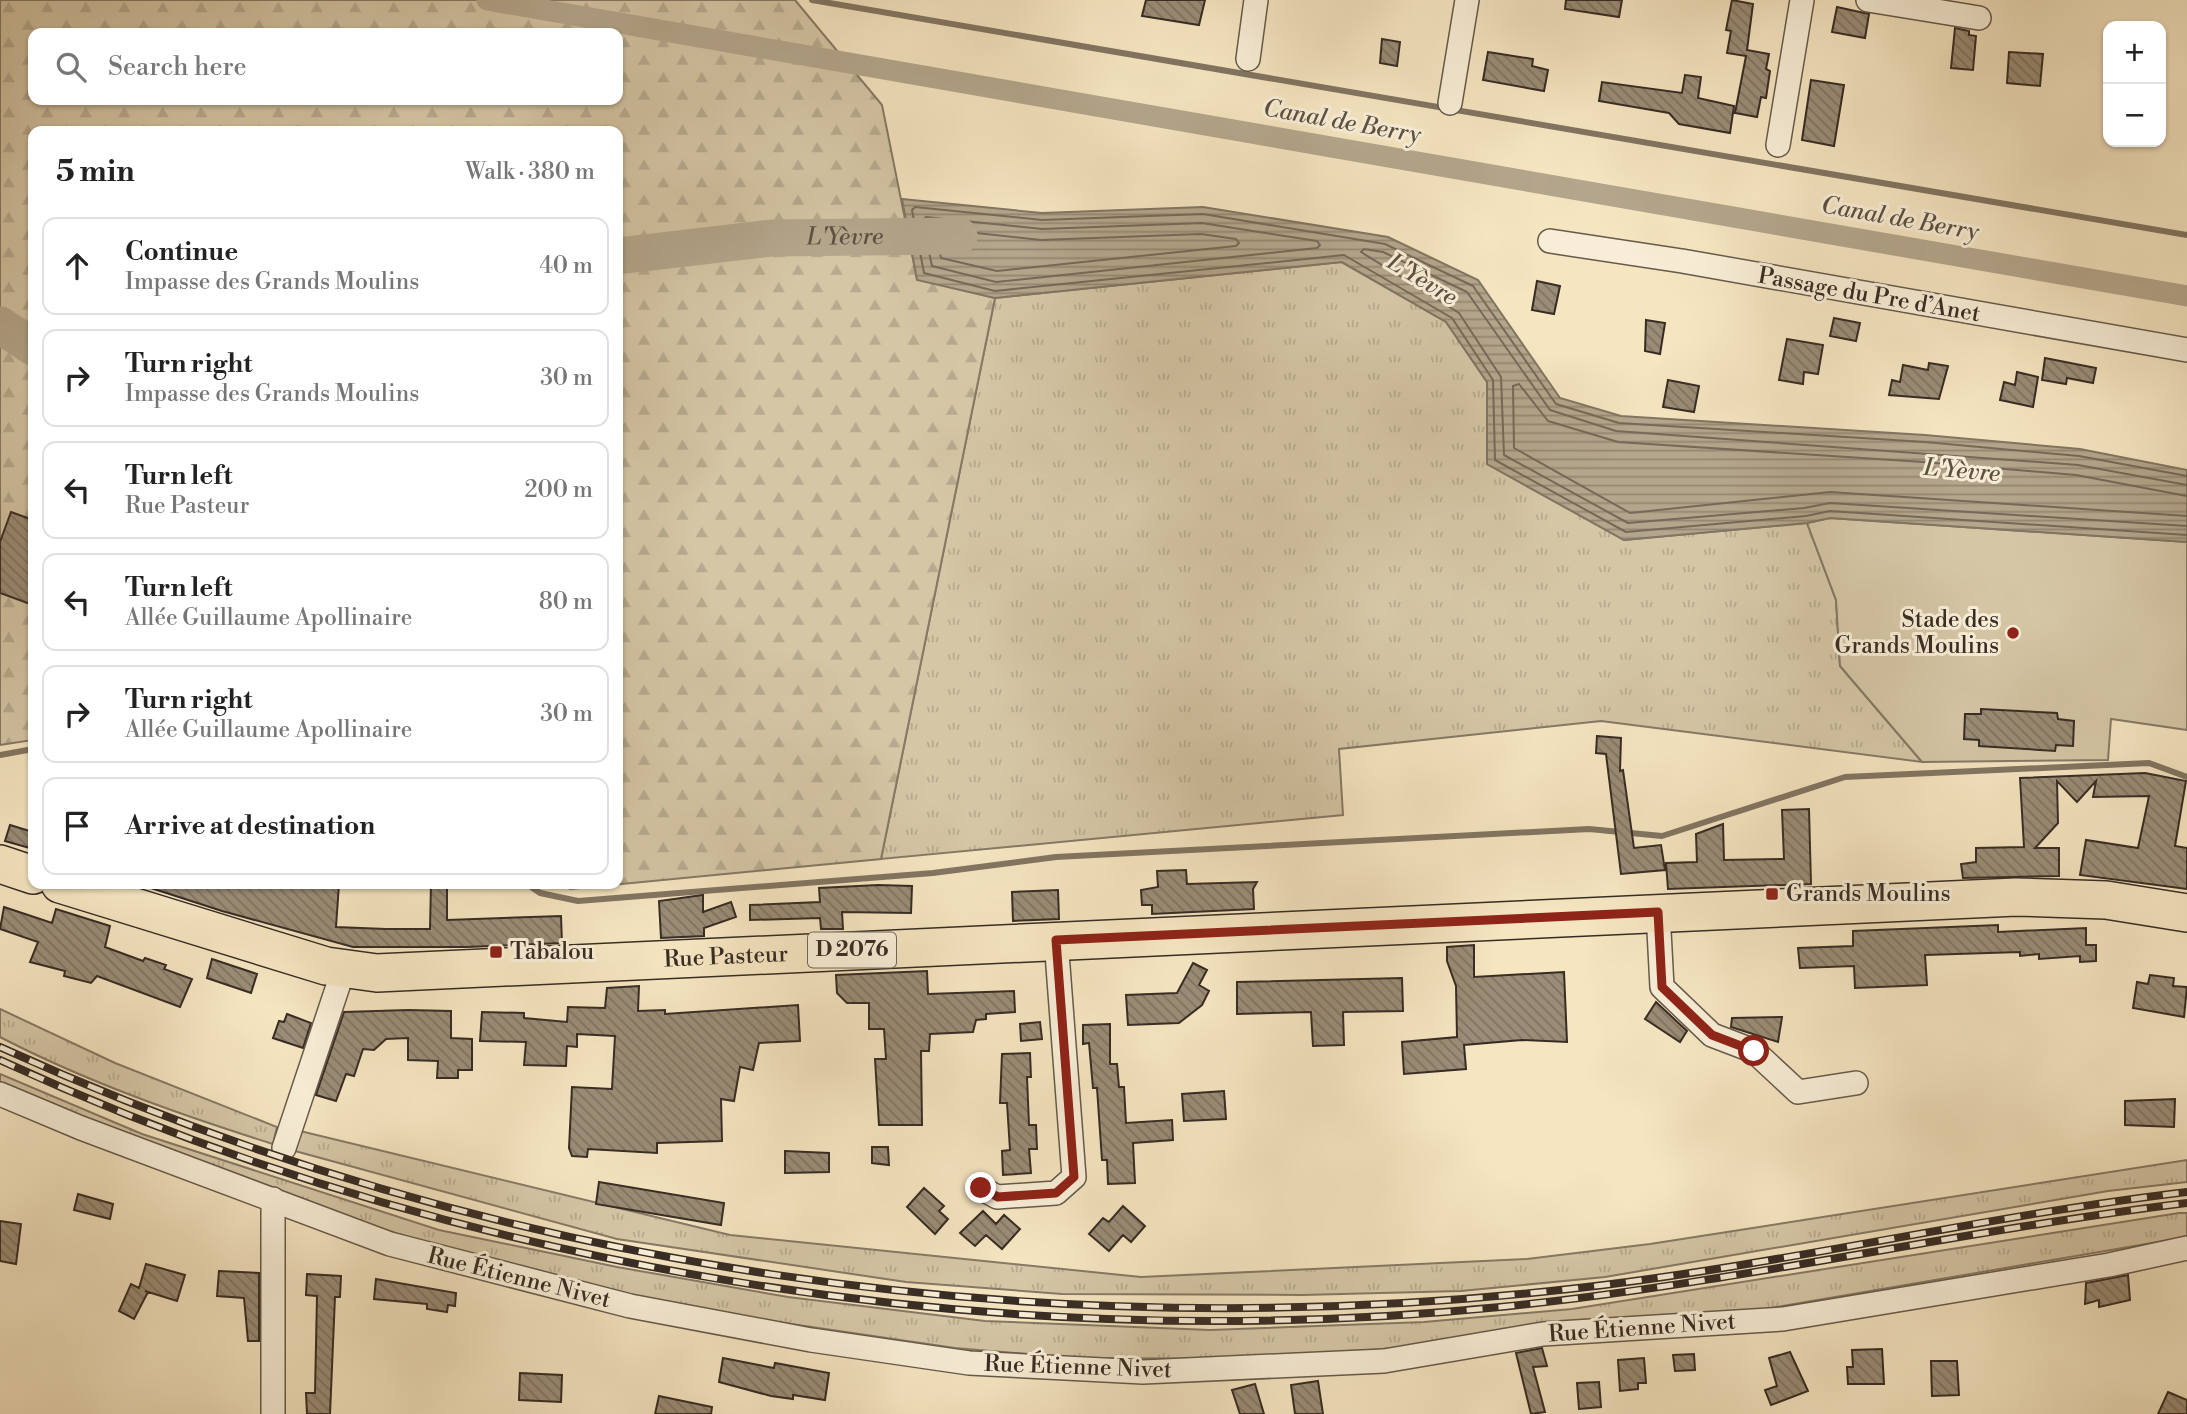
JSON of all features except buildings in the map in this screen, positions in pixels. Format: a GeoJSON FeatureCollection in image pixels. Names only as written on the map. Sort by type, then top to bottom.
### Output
{"type":"FeatureCollection","features":[{"type":"Feature","properties":{"kind":"main road"},"geometry":{"type":"LineString","coordinates":[[0,864],[28,873]]}},
{"type":"Feature","properties":{"kind":"main road","name":"Rue Pasteur"},"geometry":{"type":"LineString","coordinates":[[76,889],[343,971],[377,973],[1658,912]]}},
{"type":"Feature","properties":{"kind":"main road","name":"D 2076"},"geometry":{"type":"LineString","coordinates":[[1658,912],[2042,897],[2106,900],[2187,913]]}},
{"type":"Feature","properties":{"kind":"street"},"geometry":{"type":"LineString","coordinates":[[1248,59],[1256,0]]}},
{"type":"Feature","properties":{"kind":"street"},"geometry":{"type":"LineString","coordinates":[[1450,103],[1467,0]]}},
{"type":"Feature","properties":{"kind":"street"},"geometry":{"type":"LineString","coordinates":[[1779,145],[1802,0]]}},
{"type":"Feature","properties":{"kind":"street"},"geometry":{"type":"LineString","coordinates":[[1868,0],[1979,19]]}},
{"type":"Feature","properties":{"kind":"street","name":"Passage du Pre d’Anet"},"geometry":{"type":"LineString","coordinates":[[1550,241],[1682,261],[2187,350]]}},
{"type":"Feature","properties":{"kind":"street"},"geometry":{"type":"LineString","coordinates":[[1658,912],[1662,987],[1712,1035],[1754,1051],[1798,1092],[1856,1083]]}},
{"type":"Feature","properties":{"kind":"street"},"geometry":{"type":"LineString","coordinates":[[981,1188],[998,1197],[1056,1193],[1074,1177],[1056,940]]}},
{"type":"Feature","properties":{"kind":"street"},"geometry":{"type":"LineString","coordinates":[[284,1148],[343,971]]}},
{"type":"Feature","properties":{"kind":"street","name":"Rue Étienne Nivet"},"geometry":{"type":"LineString","coordinates":[[0,1094],[80,1129],[390,1244],[629,1306],[888,1352],[1025,1368],[1129,1372],[1346,1365],[1439,1353],[1543,1334],[1783,1319],[2109,1265],[2187,1248]]}},
{"type":"Feature","properties":{"kind":"street"},"geometry":{"type":"LineString","coordinates":[[273,1199],[273,1414]]}},
{"type":"Feature","properties":{"kind":"green space"},"geometry":{"type":"Polygon","coordinates":[[[0,0],[795,0],[882,105],[917,279],[995,298],[881,859],[623,884],[623,126],[28,126],[28,741],[0,745],[0,0]]]}},
{"type":"Feature","properties":{"kind":"green space"},"geometry":{"type":"Polygon","coordinates":[[[1341,262],[1446,322],[1487,382],[1487,464],[1624,540],[1807,523],[1836,600],[1840,666],[1922,762],[1601,721],[1339,749],[1343,815],[881,859],[995,298],[1341,262]]]}},
{"type":"Feature","properties":{"kind":"green space","name":"Stade des Grands Moulins"},"geometry":{"type":"Polygon","coordinates":[[[1830,518],[2187,542],[2187,730],[2111,719],[2108,760],[1922,762],[1840,666],[1836,600],[1807,523],[1830,518]]]}},
{"type":"Feature","properties":{"kind":"green space"},"geometry":{"type":"Polygon","coordinates":[[[0,1009],[115,1063],[277,1127],[273,1144],[66,1069],[0,1037],[0,1009]]]}},
{"type":"Feature","properties":{"kind":"green space"},"geometry":{"type":"Polygon","coordinates":[[[0,1074],[142,1134],[439,1230],[617,1267],[788,1297],[985,1321],[1210,1330],[1424,1322],[1572,1309],[2179,1213],[2187,1213],[2187,1237],[1736,1314],[1282,1359],[1077,1358],[955,1348],[744,1317],[613,1292],[513,1268],[372,1226],[139,1142],[0,1083],[0,1074]]]}},
{"type":"Feature","properties":{"kind":"green space"},"geometry":{"type":"Polygon","coordinates":[[[300,1131],[730,1235],[1141,1277],[1527,1259],[1650,1244],[2187,1160],[2187,1182],[2108,1191],[1605,1277],[1461,1291],[1302,1295],[1062,1294],[906,1282],[617,1239],[295,1151],[300,1131]]]}},
{"type":"Feature","properties":{"kind":"water"},"geometry":{"type":"Polygon","coordinates":[[[902,199],[1042,213],[1203,207],[1388,237],[1478,280],[1560,398],[1621,416],[1925,435],[2080,449],[2187,470],[2187,542],[1830,518],[1807,523],[1624,540],[1487,464],[1487,382],[1446,322],[1342,262],[995,298],[917,280],[902,199]]]}},
{"type":"Feature","properties":{"kind":"waterway","name":"Canal de Berry"},"geometry":{"type":"LineString","coordinates":[[487,0],[2187,296]]}},
{"type":"Feature","properties":{"kind":"waterway"},"geometry":{"type":"LineString","coordinates":[[812,0],[2187,235]]}},
{"type":"Feature","properties":{"kind":"waterway","name":"L'Yèvre"},"geometry":{"type":"LineString","coordinates":[[623,255],[772,238],[959,236]]}},
{"type":"Feature","properties":{"kind":"waterway","name":"L'Yèvre"},"geometry":{"type":"LineString","coordinates":[[0,325],[28,344]]}},
{"type":"Feature","properties":{"kind":"waterway"},"geometry":{"type":"LineString","coordinates":[[0,755],[28,750]]}},
{"type":"Feature","properties":{"kind":"waterway"},"geometry":{"type":"LineString","coordinates":[[534,889],[540,893],[578,901],[933,873],[1056,857],[1589,829],[1662,836],[1845,777],[2149,763],[2187,777]]}},
{"type":"Feature","properties":{"kind":"railway"},"geometry":{"type":"LineString","coordinates":[[0,1047],[187,1124],[379,1188],[574,1238],[772,1274],[973,1298],[1174,1308],[1376,1304],[1578,1288],[1731,1267],[2034,1214],[2187,1192]]}},
{"type":"Feature","properties":{"kind":"railway"},"geometry":{"type":"LineString","coordinates":[[0,1060],[175,1133],[357,1195],[544,1244],[734,1281],[926,1306],[1118,1319],[1310,1319],[1500,1307],[1672,1285],[2015,1228],[2187,1203]]}},
{"type":"Feature","properties":{"kind":"place","name":"Stade des Grands Moulins"},"geometry":{"type":"Point","coordinates":[2013,633]}},
{"type":"Feature","properties":{"kind":"place","name":"Grands Moulins"},"geometry":{"type":"Point","coordinates":[1772,894]}},
{"type":"Feature","properties":{"kind":"place","name":"Tabalou"},"geometry":{"type":"Point","coordinates":[496,952]}},
{"type":"Feature","properties":{"kind":"route"},"geometry":{"type":"LineString","coordinates":[[981,1188],[998,1197],[1056,1193],[1074,1177],[1056,940],[1658,912],[1662,987],[1712,1035],[1754,1051]]}}]}
